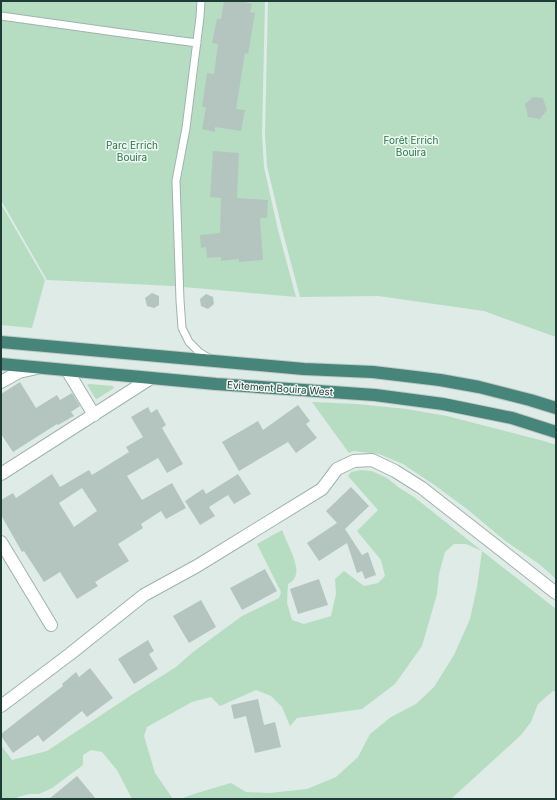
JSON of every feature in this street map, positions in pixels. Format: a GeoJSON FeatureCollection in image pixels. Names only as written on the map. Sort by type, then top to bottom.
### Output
{"type":"FeatureCollection","features":[{"type":"Feature","properties":{"kind":"highway","name":"Evitement Bouira West"},"geometry":{"type":"LineString","coordinates":[[1,342],[304,369],[373,372],[440,380],[478,387],[556,408]]}},
{"type":"Feature","properties":{"kind":"highway","name":"Evitement Bouira West"},"geometry":{"type":"LineString","coordinates":[[1,364],[216,384],[375,395],[443,404],[512,418],[556,432]]}},
{"type":"Feature","properties":{"kind":"street"},"geometry":{"type":"LineString","coordinates":[[1,382],[19,372],[39,367]]}},
{"type":"Feature","properties":{"kind":"street"},"geometry":{"type":"LineString","coordinates":[[67,370],[94,415]]}},
{"type":"Feature","properties":{"kind":"street"},"geometry":{"type":"LineString","coordinates":[[1,474],[151,378]]}},
{"type":"Feature","properties":{"kind":"street"},"geometry":{"type":"LineString","coordinates":[[1,706],[70,654],[144,595],[197,566],[322,489],[337,470],[354,461],[372,460],[395,471],[422,488],[556,593]]}},
{"type":"Feature","properties":{"kind":"street"},"geometry":{"type":"LineString","coordinates":[[1,542],[51,625]]}},
{"type":"Feature","properties":{"kind":"lane"},"geometry":{"type":"LineString","coordinates":[[201,1],[186,128],[176,181],[182,328],[189,342],[199,352],[213,361]]}},
{"type":"Feature","properties":{"kind":"lane"},"geometry":{"type":"LineString","coordinates":[[1,16],[197,43]]}},
{"type":"Feature","properties":{"kind":"green space","name":"Parc Errich Bouira"},"geometry":{"type":"Polygon","coordinates":[[[1,1],[265,1],[262,135],[264,167],[278,230],[296,297],[173,286],[47,280],[1,200],[1,1]]]}},
{"type":"Feature","properties":{"kind":"green space","name":"Forêt Errich Bouira"},"geometry":{"type":"Polygon","coordinates":[[[268,1],[556,1],[556,337],[484,311],[378,296],[300,297],[267,166],[265,135],[268,1]]]}},
{"type":"Feature","properties":{"kind":"green space"},"geometry":{"type":"Polygon","coordinates":[[[1,204],[45,280],[32,328],[1,325],[1,204]]]}},
{"type":"Feature","properties":{"kind":"green space"},"geometry":{"type":"Polygon","coordinates":[[[87,385],[113,386],[114,388],[97,399],[87,385]]]}},
{"type":"Feature","properties":{"kind":"green space"},"geometry":{"type":"Polygon","coordinates":[[[312,402],[357,404],[407,409],[447,416],[556,445],[556,579],[539,564],[504,540],[467,509],[403,464],[379,454],[353,451],[349,453],[312,402]]]}},
{"type":"Feature","properties":{"kind":"green space"},"geometry":{"type":"Polygon","coordinates":[[[361,470],[372,471],[387,478],[414,497],[556,609],[556,691],[553,691],[538,704],[531,722],[521,735],[451,799],[180,799],[231,783],[246,792],[270,793],[307,789],[336,777],[358,757],[370,734],[391,717],[416,704],[434,687],[454,655],[470,619],[477,587],[482,551],[466,544],[454,544],[445,552],[439,574],[437,594],[422,646],[395,684],[362,709],[297,718],[290,726],[282,707],[271,696],[256,690],[220,706],[211,697],[192,702],[147,727],[144,736],[155,773],[173,799],[132,799],[117,770],[102,752],[91,750],[83,755],[83,765],[52,788],[39,794],[29,794],[16,799],[1,799],[1,745],[12,760],[47,751],[176,667],[193,652],[242,616],[279,598],[281,592],[257,544],[282,530],[296,564],[296,574],[294,579],[288,584],[287,603],[292,620],[304,624],[331,616],[336,594],[335,579],[344,571],[364,586],[378,583],[385,576],[381,560],[357,531],[378,510],[348,476],[351,472],[361,470]]]}},
{"type":"Feature","properties":{"kind":"building"},"geometry":{"type":"Polygon","coordinates":[[[224,1],[245,1],[252,4],[250,12],[255,13],[248,54],[245,53],[236,109],[245,110],[241,131],[215,127],[215,132],[202,129],[206,107],[202,107],[207,73],[214,74],[218,44],[212,43],[217,19],[221,19],[224,1]]]}},
{"type":"Feature","properties":{"kind":"building"},"geometry":{"type":"Polygon","coordinates":[[[533,97],[543,98],[547,110],[540,119],[528,117],[525,104],[533,97]]]}},
{"type":"Feature","properties":{"kind":"building"},"geometry":{"type":"Polygon","coordinates":[[[213,151],[239,153],[237,198],[268,200],[267,218],[260,218],[263,260],[239,262],[239,259],[221,261],[221,257],[207,258],[206,247],[201,248],[200,235],[220,233],[221,198],[210,197],[213,151]]]}},
{"type":"Feature","properties":{"kind":"building"},"geometry":{"type":"Polygon","coordinates":[[[152,293],[159,296],[159,305],[154,308],[147,306],[145,298],[152,293]]]}},
{"type":"Feature","properties":{"kind":"building"},"geometry":{"type":"Polygon","coordinates":[[[206,294],[213,297],[214,304],[208,309],[201,306],[200,299],[206,294]]]}},
{"type":"Feature","properties":{"kind":"building"},"geometry":{"type":"Polygon","coordinates":[[[20,382],[36,408],[57,395],[60,400],[72,393],[80,406],[71,412],[74,416],[58,425],[57,424],[13,452],[1,434],[1,394],[20,382]]]}},
{"type":"Feature","properties":{"kind":"building"},"geometry":{"type":"Polygon","coordinates":[[[298,405],[310,421],[306,424],[317,438],[296,453],[288,442],[239,471],[222,442],[258,421],[263,430],[298,405]]]}},
{"type":"Feature","properties":{"kind":"building"},"geometry":{"type":"Polygon","coordinates":[[[148,407],[151,413],[157,409],[166,425],[162,428],[183,464],[167,473],[158,458],[127,476],[142,500],[172,483],[186,508],[166,519],[161,511],[141,524],[143,528],[118,544],[129,561],[95,582],[98,586],[77,599],[60,572],[44,582],[24,551],[22,552],[1,515],[1,500],[13,493],[16,498],[52,474],[60,487],[89,470],[92,475],[129,452],[126,447],[143,437],[131,417],[148,407]],[[82,488],[59,503],[74,527],[97,511],[82,488]]]}},
{"type":"Feature","properties":{"kind":"building"},"geometry":{"type":"Polygon","coordinates":[[[238,474],[251,494],[234,504],[228,495],[209,507],[215,516],[200,525],[185,501],[203,489],[206,494],[238,474]]]}},
{"type":"Feature","properties":{"kind":"building"},"geometry":{"type":"Polygon","coordinates":[[[351,487],[369,506],[345,529],[362,555],[368,552],[376,575],[365,579],[362,571],[357,573],[347,543],[319,561],[307,543],[337,523],[326,511],[351,487]]]}},
{"type":"Feature","properties":{"kind":"building"},"geometry":{"type":"Polygon","coordinates":[[[265,569],[277,591],[242,610],[230,588],[265,569]]]}},
{"type":"Feature","properties":{"kind":"building"},"geometry":{"type":"Polygon","coordinates":[[[319,579],[328,605],[298,614],[290,589],[319,579]]]}},
{"type":"Feature","properties":{"kind":"building"},"geometry":{"type":"Polygon","coordinates":[[[201,600],[216,627],[189,643],[173,616],[201,600]]]}},
{"type":"Feature","properties":{"kind":"building"},"geometry":{"type":"Polygon","coordinates":[[[148,640],[154,651],[149,654],[158,669],[134,684],[118,659],[148,640]]]}},
{"type":"Feature","properties":{"kind":"building"},"geometry":{"type":"Polygon","coordinates":[[[90,668],[113,698],[87,717],[82,711],[43,742],[38,735],[13,753],[1,734],[63,686],[62,684],[76,672],[79,677],[90,668]]]}},
{"type":"Feature","properties":{"kind":"building"},"geometry":{"type":"Polygon","coordinates":[[[258,699],[264,725],[275,722],[281,747],[255,753],[246,716],[234,719],[231,705],[258,699]]]}},
{"type":"Feature","properties":{"kind":"building"},"geometry":{"type":"Polygon","coordinates":[[[77,776],[96,799],[49,799],[77,776]]]}}]}
